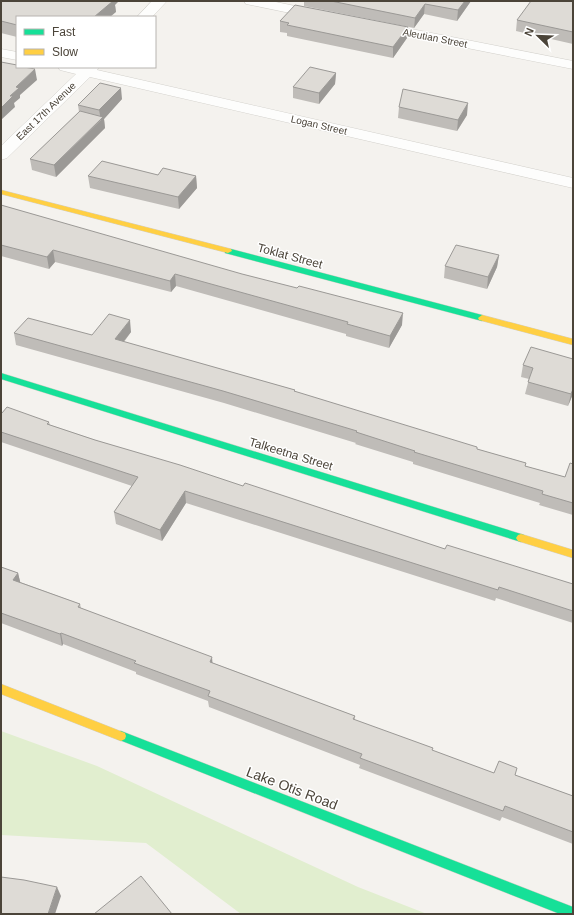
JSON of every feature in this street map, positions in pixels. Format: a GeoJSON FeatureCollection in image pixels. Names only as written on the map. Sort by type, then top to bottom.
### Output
{"type":"FeatureCollection","features":[{"type":"Feature","properties":{"kind":"street"},"geometry":{"type":"LineString","coordinates":[[145,16],[160,1]]}},
{"type":"Feature","properties":{"kind":"street"},"geometry":{"type":"LineString","coordinates":[[251,1],[275,3],[334,18]]}},
{"type":"Feature","properties":{"kind":"street","name":"Aleutian Street"},"geometry":{"type":"LineString","coordinates":[[365,24],[573,66]]}},
{"type":"Feature","properties":{"kind":"street"},"geometry":{"type":"LineString","coordinates":[[1,52],[16,56]]}},
{"type":"Feature","properties":{"kind":"street","name":"Logan Street"},"geometry":{"type":"LineString","coordinates":[[72,68],[89,70],[573,183]]}},
{"type":"Feature","properties":{"kind":"street","name":"East 17th Avenue"},"geometry":{"type":"LineString","coordinates":[[1,155],[89,70]]}},
{"type":"Feature","properties":{"kind":"street","name":"Toklat Street"},"geometry":{"type":"LineString","coordinates":[[1,192],[573,342]]}},
{"type":"Feature","properties":{"kind":"street","name":"Talkeetna Street"},"geometry":{"type":"LineString","coordinates":[[1,376],[573,554]]}},
{"type":"Feature","properties":{"kind":"street","name":"Lake Otis Road"},"geometry":{"type":"LineString","coordinates":[[1,689],[573,913]]}},
{"type":"Feature","properties":{"kind":"green space"},"geometry":{"type":"Polygon","coordinates":[[[1,731],[97,766],[358,887],[427,914],[241,914],[146,843],[1,835],[1,731]]]}},
{"type":"Feature","properties":{"kind":"building"},"geometry":{"type":"Polygon","coordinates":[[[1,1],[113,1],[95,16],[16,16],[16,25],[1,21],[1,1]]]}},
{"type":"Feature","properties":{"kind":"building"},"geometry":{"type":"Polygon","coordinates":[[[331,1],[465,1],[458,10],[425,4],[415,18],[331,1]]]}},
{"type":"Feature","properties":{"kind":"building"},"geometry":{"type":"Polygon","coordinates":[[[531,1],[573,1],[573,32],[517,20],[531,1]]]}},
{"type":"Feature","properties":{"kind":"building"},"geometry":{"type":"Polygon","coordinates":[[[295,5],[408,27],[393,47],[287,25],[289,23],[280,21],[295,5]]]}},
{"type":"Feature","properties":{"kind":"building"},"geometry":{"type":"Polygon","coordinates":[[[1,62],[16,65],[16,68],[35,69],[16,87],[19,88],[10,96],[13,96],[1,108],[1,62]]]}},
{"type":"Feature","properties":{"kind":"building"},"geometry":{"type":"Polygon","coordinates":[[[310,67],[336,73],[319,93],[293,87],[310,67]]]}},
{"type":"Feature","properties":{"kind":"building"},"geometry":{"type":"Polygon","coordinates":[[[100,83],[121,88],[99,110],[78,105],[100,83]]]}},
{"type":"Feature","properties":{"kind":"building"},"geometry":{"type":"Polygon","coordinates":[[[403,89],[468,103],[458,120],[399,107],[403,89]]]}},
{"type":"Feature","properties":{"kind":"building"},"geometry":{"type":"Polygon","coordinates":[[[80,111],[103,117],[54,165],[30,159],[80,111]]]}},
{"type":"Feature","properties":{"kind":"building"},"geometry":{"type":"Polygon","coordinates":[[[102,161],[158,175],[163,168],[196,176],[178,197],[88,176],[102,161]]]}},
{"type":"Feature","properties":{"kind":"building"},"geometry":{"type":"Polygon","coordinates":[[[1,205],[242,274],[297,288],[299,286],[403,313],[390,336],[347,324],[348,322],[175,274],[170,281],[53,250],[47,257],[1,245],[1,205]]]}},
{"type":"Feature","properties":{"kind":"building"},"geometry":{"type":"Polygon","coordinates":[[[456,245],[499,255],[488,277],[445,266],[456,245]]]}},
{"type":"Feature","properties":{"kind":"building"},"geometry":{"type":"Polygon","coordinates":[[[109,314],[130,320],[115,339],[295,390],[294,391],[477,447],[477,449],[526,463],[525,466],[565,477],[570,463],[573,464],[573,503],[542,494],[543,491],[414,452],[415,451],[356,432],[357,431],[223,391],[14,333],[28,318],[92,335],[109,314]]]}},
{"type":"Feature","properties":{"kind":"building"},"geometry":{"type":"Polygon","coordinates":[[[531,347],[573,359],[573,389],[571,394],[528,382],[533,368],[523,365],[531,347]]]}},
{"type":"Feature","properties":{"kind":"building"},"geometry":{"type":"Polygon","coordinates":[[[7,407],[49,422],[47,424],[95,440],[180,465],[243,486],[245,483],[445,549],[447,545],[573,584],[573,611],[499,587],[498,590],[185,491],[160,530],[114,512],[138,477],[1,432],[1,413],[7,407]]]}},
{"type":"Feature","properties":{"kind":"building"},"geometry":{"type":"Polygon","coordinates":[[[1,567],[18,573],[13,580],[80,604],[78,607],[212,657],[210,662],[355,716],[353,719],[433,748],[432,750],[494,773],[499,761],[517,768],[515,775],[573,796],[573,832],[505,806],[503,811],[360,758],[362,754],[208,696],[210,691],[134,663],[136,661],[61,633],[60,634],[1,613],[1,567]]]}},
{"type":"Feature","properties":{"kind":"building"},"geometry":{"type":"Polygon","coordinates":[[[141,876],[172,914],[94,914],[141,876]]]}},
{"type":"Feature","properties":{"kind":"building"},"geometry":{"type":"Polygon","coordinates":[[[1,877],[57,887],[48,914],[1,914],[1,877]]]}},
{"type":"Feature","properties":{"kind":"traffic: fast"},"geometry":{"type":"LineString","coordinates":[[228,251],[482,318]]}},
{"type":"Feature","properties":{"kind":"traffic: fast"},"geometry":{"type":"LineString","coordinates":[[1,376],[521,538]]}},
{"type":"Feature","properties":{"kind":"traffic: fast"},"geometry":{"type":"LineString","coordinates":[[121,736],[573,913]]}},
{"type":"Feature","properties":{"kind":"traffic: slow"},"geometry":{"type":"LineString","coordinates":[[1,192],[228,251]]}},
{"type":"Feature","properties":{"kind":"traffic: slow"},"geometry":{"type":"LineString","coordinates":[[482,318],[573,342]]}},
{"type":"Feature","properties":{"kind":"traffic: slow"},"geometry":{"type":"LineString","coordinates":[[521,538],[573,554]]}},
{"type":"Feature","properties":{"kind":"traffic: slow"},"geometry":{"type":"LineString","coordinates":[[1,689],[121,736]]}}]}
